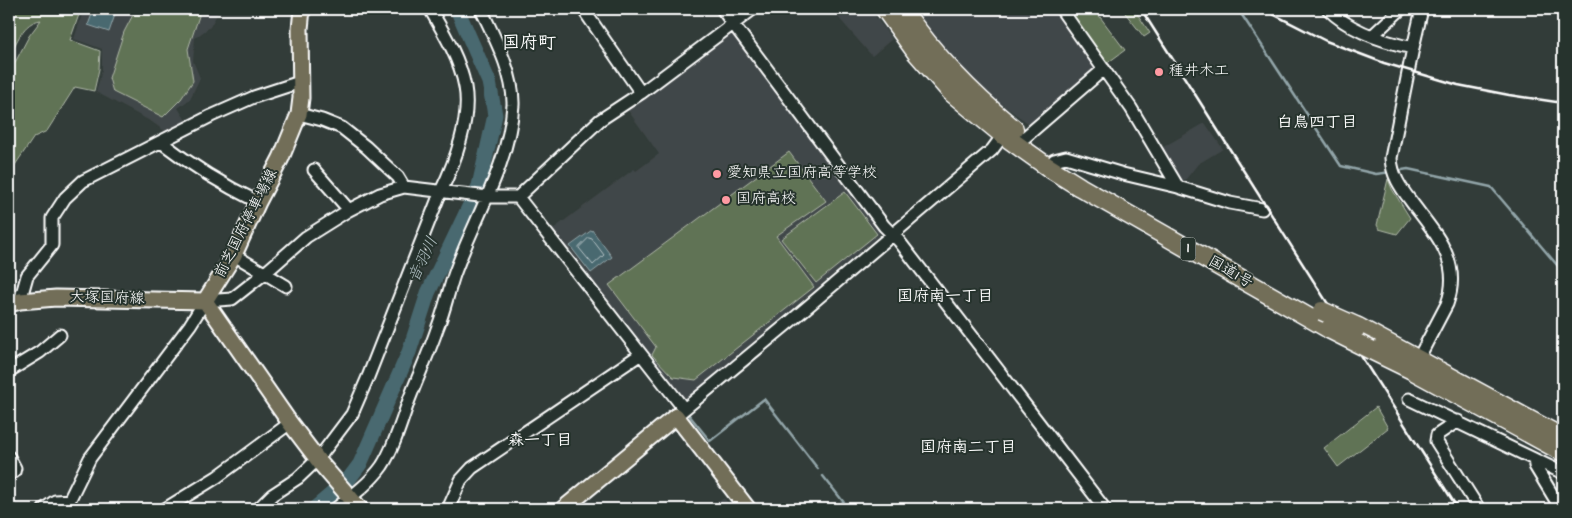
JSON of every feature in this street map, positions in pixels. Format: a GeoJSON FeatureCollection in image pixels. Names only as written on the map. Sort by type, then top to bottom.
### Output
{"type":"FeatureCollection","features":[{"type":"Feature","properties":{"kind":"highway","name":"国道1号"},"geometry":{"type":"LineString","coordinates":[[886,9],[916,52],[951,92],[1007,131],[1024,138],[1054,160],[1322,311],[1358,328],[1563,452]]}},
{"type":"Feature","properties":{"kind":"highway","name":"国道1号"},"geometry":{"type":"LineString","coordinates":[[902,9],[944,64],[1007,131],[1048,167],[1329,329],[1371,350],[1415,364],[1563,438]]}},
{"type":"Feature","properties":{"kind":"main road","name":"前芝国府停車場線"},"geometry":{"type":"LineString","coordinates":[[205,301],[234,255],[258,202],[282,158],[299,114],[301,98],[302,9]]}},
{"type":"Feature","properties":{"kind":"main road","name":"大塚国府線"},"geometry":{"type":"LineString","coordinates":[[15,303],[66,298],[205,301]]}},
{"type":"Feature","properties":{"kind":"main road"},"geometry":{"type":"LineString","coordinates":[[205,301],[290,423],[360,509]]}},
{"type":"Feature","properties":{"kind":"main road"},"geometry":{"type":"LineString","coordinates":[[563,509],[680,412],[748,509]]}},
{"type":"Feature","properties":{"kind":"street"},"geometry":{"type":"LineString","coordinates":[[258,509],[272,495],[319,461],[352,414],[443,192],[459,147],[466,115],[466,88],[460,66],[447,38],[430,9]]}},
{"type":"Feature","properties":{"kind":"street"},"geometry":{"type":"LineString","coordinates":[[335,509],[349,495],[369,481],[383,465],[437,330],[454,275],[508,142],[513,103],[508,69],[481,9]]}},
{"type":"Feature","properties":{"kind":"street"},"geometry":{"type":"LineString","coordinates":[[583,9],[641,93]]}},
{"type":"Feature","properties":{"kind":"street"},"geometry":{"type":"LineString","coordinates":[[722,9],[859,194],[977,341],[1105,509]]}},
{"type":"Feature","properties":{"kind":"street"},"geometry":{"type":"LineString","coordinates":[[44,509],[55,501],[68,505],[90,458],[185,332],[205,301],[232,299],[265,273],[306,236],[380,194],[404,187],[485,197],[518,197],[600,120],[641,93],[753,9]]}},
{"type":"Feature","properties":{"kind":"street"},"geometry":{"type":"LineString","coordinates":[[1061,9],[1131,108],[1178,187]]}},
{"type":"Feature","properties":{"kind":"street"},"geometry":{"type":"LineString","coordinates":[[1328,9],[1341,20],[1373,35],[1391,43],[1413,48]]}},
{"type":"Feature","properties":{"kind":"street"},"geometry":{"type":"LineString","coordinates":[[1373,35],[1401,9]]}},
{"type":"Feature","properties":{"kind":"street"},"geometry":{"type":"LineString","coordinates":[[1415,364],[1447,304],[1452,278],[1448,258],[1442,243],[1403,190],[1392,168],[1391,158],[1422,9]]}},
{"type":"Feature","properties":{"kind":"street"},"geometry":{"type":"LineString","coordinates":[[1024,138],[1104,68]]}},
{"type":"Feature","properties":{"kind":"street"},"geometry":{"type":"LineString","coordinates":[[15,303],[27,276],[52,245],[52,218],[65,198],[83,181],[211,116],[254,97],[300,82]]}},
{"type":"Feature","properties":{"kind":"street"},"geometry":{"type":"LineString","coordinates":[[299,114],[342,128],[366,147],[398,177],[404,187]]}},
{"type":"Feature","properties":{"kind":"street"},"geometry":{"type":"LineString","coordinates":[[518,197],[641,354],[680,412],[792,320],[992,150],[1007,131]]}},
{"type":"Feature","properties":{"kind":"street"},"geometry":{"type":"LineString","coordinates":[[161,142],[190,164],[258,202]]}},
{"type":"Feature","properties":{"kind":"street"},"geometry":{"type":"LineString","coordinates":[[1054,160],[1066,157],[1230,203],[1262,209]]}},
{"type":"Feature","properties":{"kind":"street"},"geometry":{"type":"LineString","coordinates":[[314,170],[349,210]]}},
{"type":"Feature","properties":{"kind":"street"},"geometry":{"type":"LineString","coordinates":[[234,255],[286,286]]}},
{"type":"Feature","properties":{"kind":"street"},"geometry":{"type":"LineString","coordinates":[[9,371],[40,352],[60,335]]}},
{"type":"Feature","properties":{"kind":"street"},"geometry":{"type":"LineString","coordinates":[[448,509],[461,480],[472,468],[641,354]]}},
{"type":"Feature","properties":{"kind":"street"},"geometry":{"type":"LineString","coordinates":[[1409,399],[1563,472]]}},
{"type":"Feature","properties":{"kind":"street"},"geometry":{"type":"LineString","coordinates":[[1458,421],[1437,435],[1436,441],[1479,509]]}},
{"type":"Feature","properties":{"kind":"street"},"geometry":{"type":"LineString","coordinates":[[165,509],[218,477],[290,423]]}},
{"type":"Feature","properties":{"kind":"street"},"geometry":{"type":"LineString","coordinates":[[9,457],[15,468],[14,472],[9,474]]}},
{"type":"Feature","properties":{"kind":"street"},"geometry":{"type":"LineString","coordinates":[[1534,458],[1535,466],[1561,509]]}},
{"type":"Feature","properties":{"kind":"shaded area"},"geometry":{"type":"Polygon","coordinates":[[[84,9],[220,9],[210,27],[195,38],[193,61],[200,78],[190,99],[178,108],[187,122],[166,132],[152,122],[96,92],[102,70],[102,49],[74,39],[84,9]]]}},
{"type":"Feature","properties":{"kind":"shaded area"},"geometry":{"type":"Polygon","coordinates":[[[831,9],[870,9],[892,39],[872,56],[831,9]]]}},
{"type":"Feature","properties":{"kind":"shaded area"},"geometry":{"type":"Polygon","coordinates":[[[911,9],[1056,9],[1100,67],[1032,126],[1000,103],[960,67],[911,9]]]}},
{"type":"Feature","properties":{"kind":"shaded area","name":"国府高校"},"geometry":{"type":"Polygon","coordinates":[[[733,29],[880,228],[879,235],[684,401],[549,232],[634,169],[636,171],[659,154],[627,109],[733,29]]]}},
{"type":"Feature","properties":{"kind":"shaded area"},"geometry":{"type":"Polygon","coordinates":[[[1205,123],[1223,149],[1198,164],[1182,184],[1158,150],[1205,123]]]}},
{"type":"Feature","properties":{"kind":"shaded area"},"geometry":{"type":"Polygon","coordinates":[[[724,498],[733,509],[709,509],[724,498]]]}},
{"type":"Feature","properties":{"kind":"green space"},"geometry":{"type":"Polygon","coordinates":[[[9,9],[81,9],[70,40],[100,51],[99,69],[94,91],[75,87],[47,131],[34,137],[9,174],[9,74],[29,36],[41,20],[25,29],[9,57],[9,9]]]}},
{"type":"Feature","properties":{"kind":"green space"},"geometry":{"type":"Polygon","coordinates":[[[136,9],[198,9],[199,16],[188,49],[193,81],[181,99],[163,117],[113,92],[109,78],[124,32],[136,9]]]}},
{"type":"Feature","properties":{"kind":"green space"},"geometry":{"type":"Polygon","coordinates":[[[1065,9],[1094,9],[1125,50],[1106,64],[1065,9]]]}},
{"type":"Feature","properties":{"kind":"green space"},"geometry":{"type":"Polygon","coordinates":[[[1122,9],[1134,9],[1150,33],[1144,37],[1122,9]]]}},
{"type":"Feature","properties":{"kind":"green space"},"geometry":{"type":"Polygon","coordinates":[[[789,152],[826,201],[776,236],[814,287],[696,380],[673,377],[652,355],[656,347],[609,285],[789,152]]]}},
{"type":"Feature","properties":{"kind":"green space"},"geometry":{"type":"Polygon","coordinates":[[[1388,179],[1410,218],[1397,234],[1379,229],[1377,225],[1388,179]]]}},
{"type":"Feature","properties":{"kind":"green space"},"geometry":{"type":"Polygon","coordinates":[[[845,192],[877,234],[816,283],[781,239],[845,192]]]}},
{"type":"Feature","properties":{"kind":"green space"},"geometry":{"type":"Polygon","coordinates":[[[1376,407],[1388,428],[1338,467],[1324,448],[1376,407]]]}},
{"type":"Feature","properties":{"kind":"water"},"geometry":{"type":"Polygon","coordinates":[[[94,9],[117,9],[109,32],[88,25],[94,9]]]}},
{"type":"Feature","properties":{"kind":"water"},"geometry":{"type":"Polygon","coordinates":[[[592,230],[612,257],[591,273],[570,246],[592,230]]]}},
{"type":"Feature","properties":{"kind":"waterway","name":"音羽川"},"geometry":{"type":"LineString","coordinates":[[314,509],[348,480],[360,464],[409,352],[428,293],[479,186],[495,115],[489,82],[457,9]]}},
{"type":"Feature","properties":{"kind":"waterway"},"geometry":{"type":"LineString","coordinates":[[1238,9],[1341,166],[1376,174],[1391,172]]}},
{"type":"Feature","properties":{"kind":"waterway"},"geometry":{"type":"LineString","coordinates":[[1396,171],[1408,169],[1491,187],[1563,272]]}},
{"type":"Feature","properties":{"kind":"waterway"},"geometry":{"type":"LineString","coordinates":[[689,415],[710,441],[764,399],[818,469]]}},
{"type":"Feature","properties":{"kind":"waterway"},"geometry":{"type":"LineString","coordinates":[[823,476],[849,509]]}},
{"type":"Feature","properties":{"kind":"railway"},"geometry":{"type":"LineString","coordinates":[[1141,9],[1458,509]]}},
{"type":"Feature","properties":{"kind":"railway"},"geometry":{"type":"LineString","coordinates":[[1263,9],[1326,41],[1384,63],[1458,85],[1563,103]]}},
{"type":"Feature","properties":{"kind":"place","name":"種井木工"},"geometry":{"type":"Point","coordinates":[1159,72]}},
{"type":"Feature","properties":{"kind":"place","name":"愛知県立国府高等学校"},"geometry":{"type":"Point","coordinates":[717,174]}},
{"type":"Feature","properties":{"kind":"place","name":"国府高校"},"geometry":{"type":"Point","coordinates":[726,200]}},
{"type":"Feature","properties":{"kind":"district","name":"国府町"},"geometry":{"type":"Point","coordinates":[529,44]}},
{"type":"Feature","properties":{"kind":"district","name":"白鳥四丁目"},"geometry":{"type":"Point","coordinates":[1317,123]}},
{"type":"Feature","properties":{"kind":"district","name":"国府南一丁目"},"geometry":{"type":"Point","coordinates":[945,297]}},
{"type":"Feature","properties":{"kind":"district","name":"森一丁目"},"geometry":{"type":"Point","coordinates":[540,441]}},
{"type":"Feature","properties":{"kind":"district","name":"国府南二丁目"},"geometry":{"type":"Point","coordinates":[968,448]}}]}
